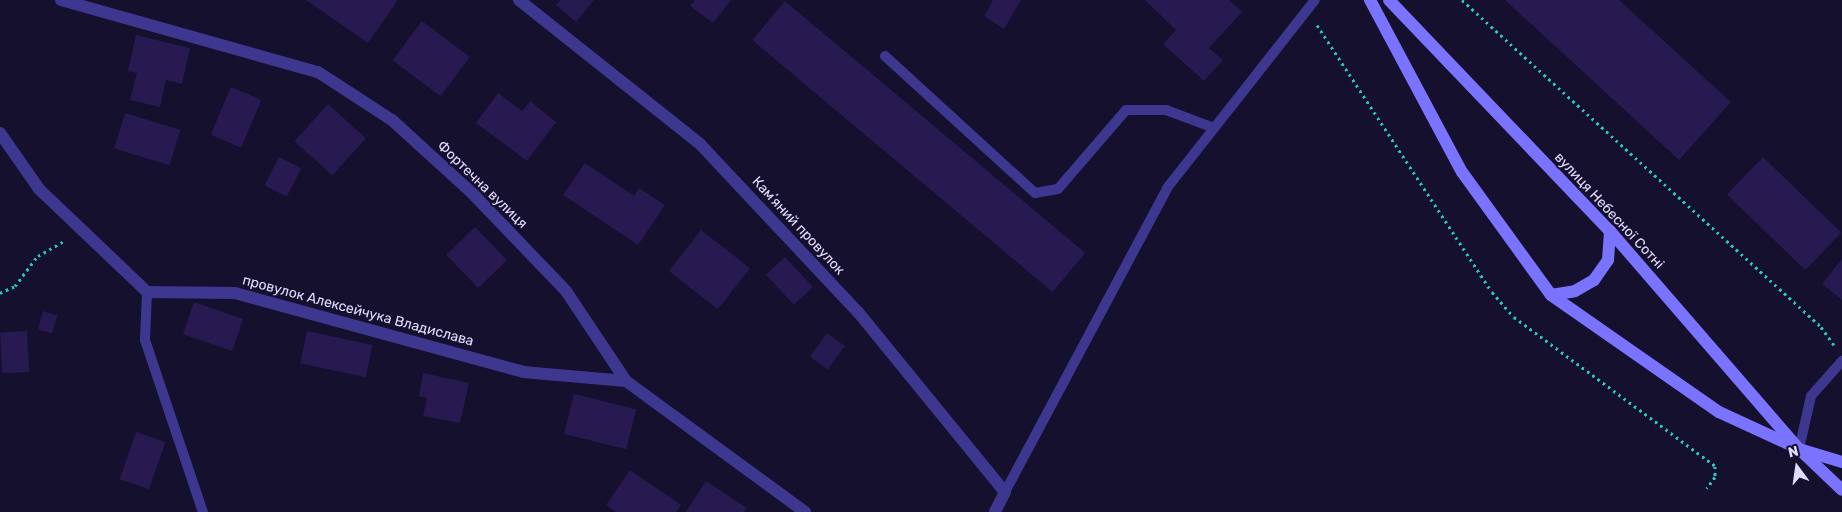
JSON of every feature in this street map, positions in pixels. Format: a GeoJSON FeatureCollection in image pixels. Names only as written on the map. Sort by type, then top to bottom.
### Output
{"type":"FeatureCollection","features":[{"type":"Feature","properties":{"kind":"main road"},"geometry":{"type":"LineString","coordinates":[[1370,0],[1462,172],[1551,295],[1720,412],[1799,450],[1842,462]]}},
{"type":"Feature","properties":{"kind":"main road","name":"вулиця Небесної Сотні"},"geometry":{"type":"LineString","coordinates":[[1389,0],[1610,232],[1799,450]]}},
{"type":"Feature","properties":{"kind":"main road"},"geometry":{"type":"LineString","coordinates":[[1551,295],[1575,292],[1594,280],[1608,260],[1610,232]]}},
{"type":"Feature","properties":{"kind":"main road"},"geometry":{"type":"LineString","coordinates":[[1799,450],[1842,490]]}},
{"type":"Feature","properties":{"kind":"street","name":"Фортечна вулиця"},"geometry":{"type":"LineString","coordinates":[[61,0],[318,72],[392,120],[473,194],[566,292],[626,381],[805,512]]}},
{"type":"Feature","properties":{"kind":"street","name":"Камʼяний провулок"},"geometry":{"type":"LineString","coordinates":[[519,0],[700,144],[858,312],[1005,492]]}},
{"type":"Feature","properties":{"kind":"street"},"geometry":{"type":"LineString","coordinates":[[0,133],[40,189],[85,235],[148,292]]}},
{"type":"Feature","properties":{"kind":"street","name":"провулок Алексейчука Владислава"},"geometry":{"type":"LineString","coordinates":[[148,292],[235,292],[523,372],[626,381]]}},
{"type":"Feature","properties":{"kind":"street"},"geometry":{"type":"LineString","coordinates":[[995,512],[1005,492]]}},
{"type":"Feature","properties":{"kind":"lane"},"geometry":{"type":"LineString","coordinates":[[1005,492],[1167,188],[1315,0]]}},
{"type":"Feature","properties":{"kind":"lane"},"geometry":{"type":"LineString","coordinates":[[885,56],[1036,193],[1058,189],[1126,110],[1166,110],[1214,128]]}},
{"type":"Feature","properties":{"kind":"lane"},"geometry":{"type":"LineString","coordinates":[[148,292],[146,340],[203,512]]}},
{"type":"Feature","properties":{"kind":"lane"},"geometry":{"type":"LineString","coordinates":[[1799,450],[1810,396],[1842,361]]}},
{"type":"Feature","properties":{"kind":"path"},"geometry":{"type":"LineString","coordinates":[[1462,0],[1821,327],[1837,348]]}},
{"type":"Feature","properties":{"kind":"path"},"geometry":{"type":"LineString","coordinates":[[1306,12],[1327,37],[1492,292],[1514,317],[1715,466],[1715,477],[1706,488]]}},
{"type":"Feature","properties":{"kind":"path"},"geometry":{"type":"LineString","coordinates":[[0,293],[16,286],[38,256],[55,243],[85,235]]}},
{"type":"Feature","properties":{"kind":"building"},"geometry":{"type":"Polygon","coordinates":[[[306,0],[398,0],[368,43],[306,0]]]}},
{"type":"Feature","properties":{"kind":"building"},"geometry":{"type":"Polygon","coordinates":[[[561,0],[594,0],[576,22],[556,5],[561,0]]]}},
{"type":"Feature","properties":{"kind":"building"},"geometry":{"type":"Polygon","coordinates":[[[695,0],[731,0],[713,23],[690,6],[695,0]]]}},
{"type":"Feature","properties":{"kind":"building"},"geometry":{"type":"Polygon","coordinates":[[[993,0],[1021,0],[1004,29],[984,16],[993,0]]]}},
{"type":"Feature","properties":{"kind":"building"},"geometry":{"type":"Polygon","coordinates":[[[1145,0],[1229,0],[1242,12],[1209,48],[1223,60],[1204,81],[1163,44],[1176,30],[1145,0]]]}},
{"type":"Feature","properties":{"kind":"building"},"geometry":{"type":"Polygon","coordinates":[[[1505,0],[1619,0],[1731,102],[1679,160],[1505,0]]]}},
{"type":"Feature","properties":{"kind":"building"},"geometry":{"type":"Polygon","coordinates":[[[785,1],[1085,253],[1053,292],[752,40],[785,1]]]}},
{"type":"Feature","properties":{"kind":"building"},"geometry":{"type":"Polygon","coordinates":[[[422,21],[470,57],[440,96],[393,60],[422,21]]]}},
{"type":"Feature","properties":{"kind":"building"},"geometry":{"type":"Polygon","coordinates":[[[136,35],[190,48],[182,84],[166,80],[160,107],[130,100],[137,73],[128,71],[136,35]]]}},
{"type":"Feature","properties":{"kind":"building"},"geometry":{"type":"Polygon","coordinates":[[[231,87],[261,100],[241,148],[211,135],[231,87]]]}},
{"type":"Feature","properties":{"kind":"building"},"geometry":{"type":"Polygon","coordinates":[[[498,93],[522,111],[530,101],[556,122],[527,161],[476,123],[498,93]]]}},
{"type":"Feature","properties":{"kind":"building"},"geometry":{"type":"Polygon","coordinates":[[[328,104],[366,138],[332,175],[295,141],[328,104]]]}},
{"type":"Feature","properties":{"kind":"building"},"geometry":{"type":"Polygon","coordinates":[[[125,113],[180,130],[170,165],[114,148],[125,113]]]}},
{"type":"Feature","properties":{"kind":"building"},"geometry":{"type":"Polygon","coordinates":[[[279,157],[301,168],[287,197],[264,186],[279,157]]]}},
{"type":"Feature","properties":{"kind":"building"},"geometry":{"type":"Polygon","coordinates":[[[1763,157],[1841,233],[1805,270],[1727,194],[1763,157]]]}},
{"type":"Feature","properties":{"kind":"building"},"geometry":{"type":"Polygon","coordinates":[[[585,163],[634,196],[639,188],[665,205],[638,245],[563,195],[585,163]]]}},
{"type":"Feature","properties":{"kind":"building"},"geometry":{"type":"Polygon","coordinates":[[[475,227],[507,260],[478,288],[446,255],[475,227]]]}},
{"type":"Feature","properties":{"kind":"building"},"geometry":{"type":"Polygon","coordinates":[[[701,230],[750,268],[718,309],[669,271],[701,230]]]}},
{"type":"Feature","properties":{"kind":"building"},"geometry":{"type":"Polygon","coordinates":[[[785,257],[813,287],[794,305],[766,275],[785,257]]]}},
{"type":"Feature","properties":{"kind":"building"},"geometry":{"type":"Polygon","coordinates":[[[1842,259],[1842,300],[1822,284],[1842,259]]]}},
{"type":"Feature","properties":{"kind":"building"},"geometry":{"type":"Polygon","coordinates":[[[194,302],[243,319],[232,351],[183,334],[194,302]]]}},
{"type":"Feature","properties":{"kind":"building"},"geometry":{"type":"Polygon","coordinates":[[[43,311],[57,315],[52,333],[38,329],[43,311]]]}},
{"type":"Feature","properties":{"kind":"building"},"geometry":{"type":"Polygon","coordinates":[[[27,331],[29,372],[2,373],[0,332],[27,331]]]}},
{"type":"Feature","properties":{"kind":"building"},"geometry":{"type":"Polygon","coordinates":[[[307,331],[373,345],[366,377],[300,363],[307,331]]]}},
{"type":"Feature","properties":{"kind":"building"},"geometry":{"type":"Polygon","coordinates":[[[827,333],[845,346],[828,369],[810,356],[827,333]]]}},
{"type":"Feature","properties":{"kind":"building"},"geometry":{"type":"Polygon","coordinates":[[[423,373],[469,383],[460,423],[423,416],[427,398],[419,396],[423,373]]]}},
{"type":"Feature","properties":{"kind":"building"},"geometry":{"type":"Polygon","coordinates":[[[574,394],[636,409],[626,449],[564,434],[574,394]]]}},
{"type":"Feature","properties":{"kind":"building"},"geometry":{"type":"Polygon","coordinates":[[[136,432],[165,442],[149,489],[120,479],[136,432]]]}},
{"type":"Feature","properties":{"kind":"building"},"geometry":{"type":"Polygon","coordinates":[[[630,470],[681,505],[676,512],[616,512],[606,505],[630,470]]]}},
{"type":"Feature","properties":{"kind":"building"},"geometry":{"type":"Polygon","coordinates":[[[706,481],[747,508],[744,512],[686,512],[706,481]]]}}]}
